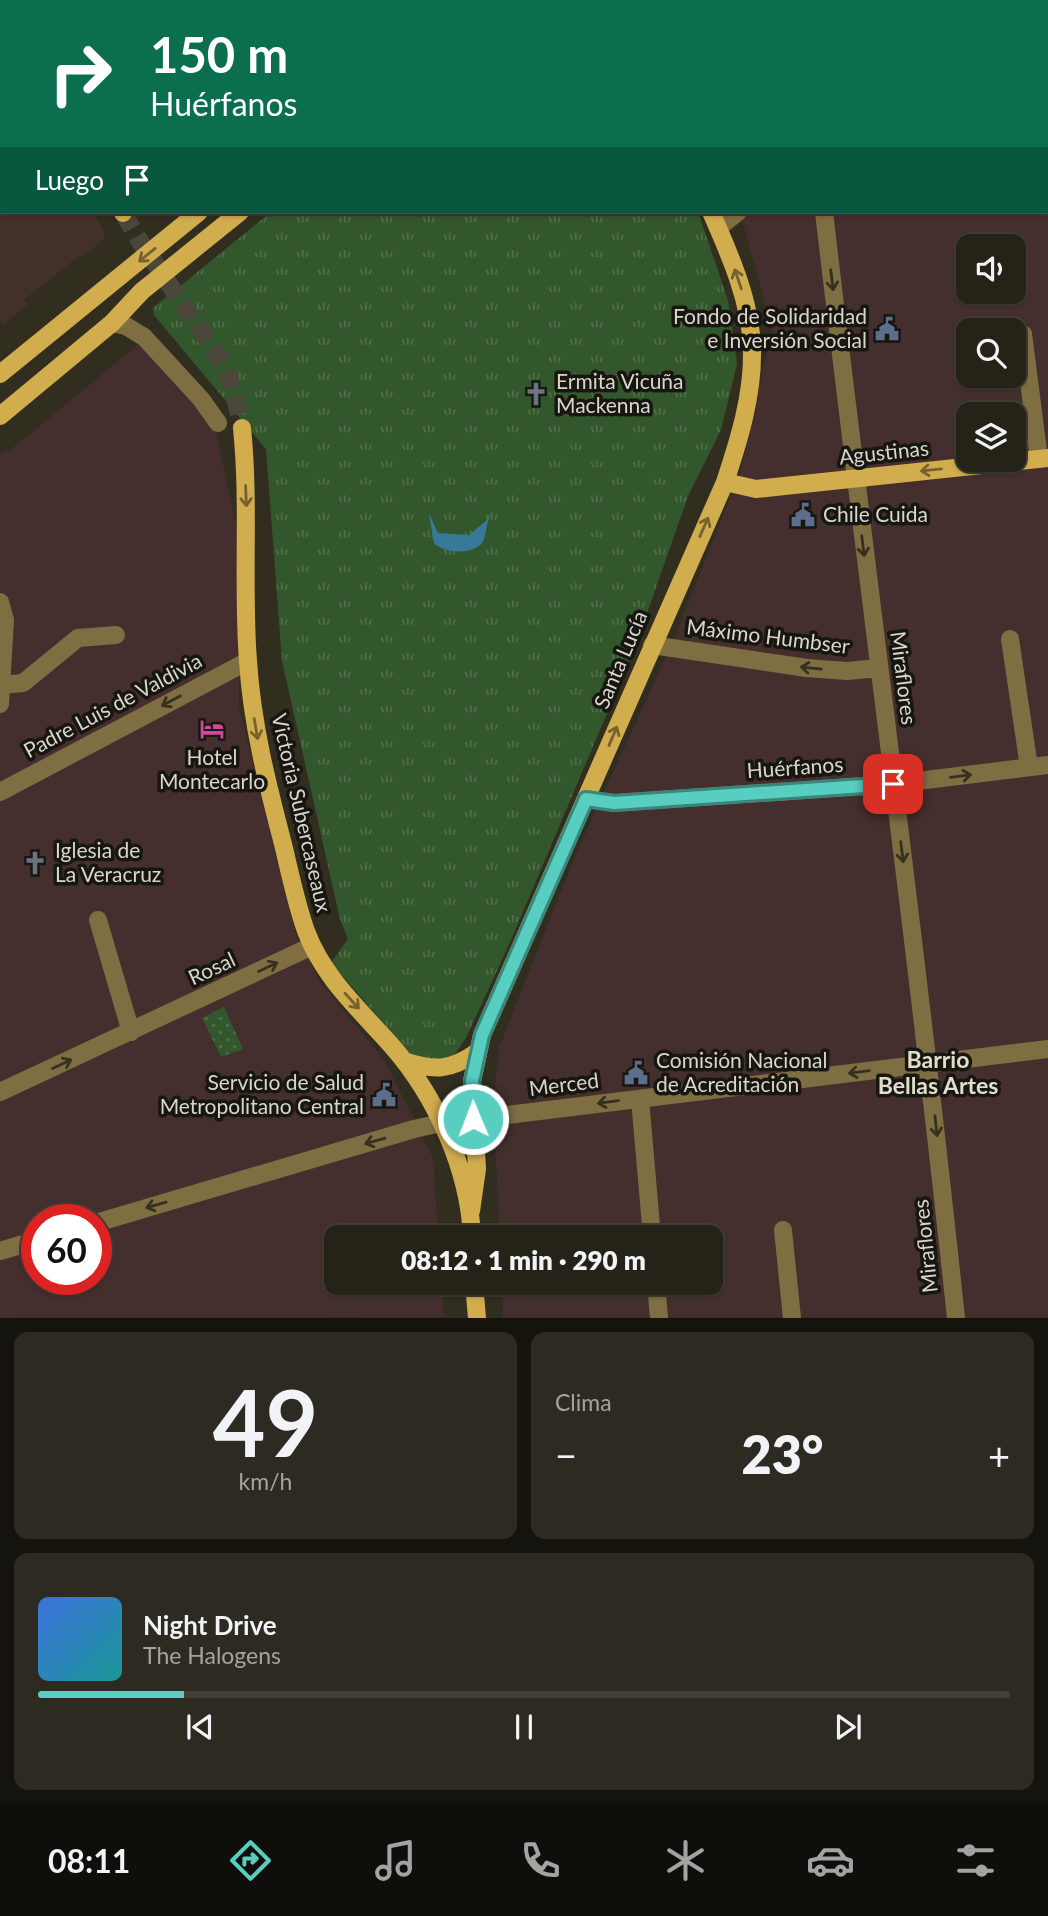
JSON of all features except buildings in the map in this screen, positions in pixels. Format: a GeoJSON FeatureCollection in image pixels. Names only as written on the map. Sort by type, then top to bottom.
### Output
{"type":"FeatureCollection","features":[{"type":"Feature","properties":{"kind":"main road"},"geometry":{"type":"LineString","coordinates":[[0,374],[197,214]]}},
{"type":"Feature","properties":{"kind":"main road"},"geometry":{"type":"LineString","coordinates":[[0,416],[112,323],[142,292],[238,214]]}},
{"type":"Feature","properties":{"kind":"main road","name":"Santa Lucía"},"geometry":{"type":"LineString","coordinates":[[471,1211],[477,1169],[472,1081],[477,1052],[489,1017],[725,482],[743,419],[752,350],[750,323],[743,293],[714,220]]}},
{"type":"Feature","properties":{"kind":"main road","name":"Victoria Subercaseaux"},"geometry":{"type":"LineString","coordinates":[[242,428],[247,532],[248,661],[254,721],[302,919],[324,968],[404,1061],[425,1092],[458,1163],[471,1211]]}},
{"type":"Feature","properties":{"kind":"main road","name":"Agustinas"},"geometry":{"type":"LineString","coordinates":[[725,482],[756,489],[1043,459]]}},
{"type":"Feature","properties":{"kind":"main road"},"geometry":{"type":"LineString","coordinates":[[404,1061],[440,1069],[457,1065],[477,1052]]}},
{"type":"Feature","properties":{"kind":"main road"},"geometry":{"type":"LineString","coordinates":[[471,1211],[472,1225]]}},
{"type":"Feature","properties":{"kind":"main road"},"geometry":{"type":"LineString","coordinates":[[475,1295],[477,1318]]}},
{"type":"Feature","properties":{"kind":"street"},"geometry":{"type":"LineString","coordinates":[[714,220],[732,214]]}},
{"type":"Feature","properties":{"kind":"street","name":"Miraflores"},"geometry":{"type":"LineString","coordinates":[[824,214],[929,1064],[956,1318]]}},
{"type":"Feature","properties":{"kind":"street"},"geometry":{"type":"LineString","coordinates":[[112,323],[126,326],[144,337],[201,400],[218,423]]}},
{"type":"Feature","properties":{"kind":"street"},"geometry":{"type":"LineString","coordinates":[[1026,353],[1043,459]]}},
{"type":"Feature","properties":{"kind":"street"},"geometry":{"type":"LineString","coordinates":[[0,602],[5,620],[0,704]]}},
{"type":"Feature","properties":{"kind":"street"},"geometry":{"type":"LineString","coordinates":[[1,685],[23,683],[78,638],[116,635]]}},
{"type":"Feature","properties":{"kind":"street"},"geometry":{"type":"LineString","coordinates":[[1010,639],[1028,767]]}},
{"type":"Feature","properties":{"kind":"street","name":"Máximo Humbser"},"geometry":{"type":"LineString","coordinates":[[652,645],[807,668],[847,671],[879,668]]}},
{"type":"Feature","properties":{"kind":"street","name":"Padre Luis de Valdivia"},"geometry":{"type":"LineString","coordinates":[[0,792],[248,661]]}},
{"type":"Feature","properties":{"kind":"street","name":"Huérfanos"},"geometry":{"type":"LineString","coordinates":[[586,799],[614,803],[893,784],[1048,765]]}},
{"type":"Feature","properties":{"kind":"street"},"geometry":{"type":"LineString","coordinates":[[98,920],[131,1032]]}},
{"type":"Feature","properties":{"kind":"street","name":"Rosal"},"geometry":{"type":"LineString","coordinates":[[0,1092],[312,946]]}},
{"type":"Feature","properties":{"kind":"street","name":"Merced"},"geometry":{"type":"LineString","coordinates":[[112,1218],[441,1123],[1048,1049]]}},
{"type":"Feature","properties":{"kind":"street"},"geometry":{"type":"LineString","coordinates":[[640,1098],[651,1225]]}},
{"type":"Feature","properties":{"kind":"street"},"geometry":{"type":"LineString","coordinates":[[783,1230],[792,1318]]}},
{"type":"Feature","properties":{"kind":"street"},"geometry":{"type":"LineString","coordinates":[[0,1251],[21,1245]]}},
{"type":"Feature","properties":{"kind":"street"},"geometry":{"type":"LineString","coordinates":[[657,1295],[659,1318]]}},
{"type":"Feature","properties":{"kind":"shaded area"},"geometry":{"type":"Polygon","coordinates":[[[0,214],[95,214],[105,234],[103,240],[24,300],[27,305],[3,325],[0,321],[0,214]]]}},
{"type":"Feature","properties":{"kind":"shaded area"},"geometry":{"type":"Polygon","coordinates":[[[742,214],[1048,214],[1048,1317],[503,1317],[502,1295],[723,1295],[723,1225],[499,1225],[493,1105],[499,1048],[575,856],[674,639],[740,472],[773,332],[742,214]]]}},
{"type":"Feature","properties":{"kind":"shaded area"},"geometry":{"type":"Polygon","coordinates":[[[140,343],[215,428],[239,538],[239,707],[295,931],[320,982],[385,1061],[433,1158],[437,1225],[324,1225],[324,1295],[442,1295],[444,1317],[0,1318],[0,454],[5,450],[8,452],[140,343]]]}},
{"type":"Feature","properties":{"kind":"green space"},"geometry":{"type":"Polygon","coordinates":[[[269,214],[699,214],[728,300],[737,364],[721,430],[688,496],[636,645],[511,940],[466,1038],[450,1061],[415,1059],[331,963],[348,939],[340,919],[282,661],[266,449],[154,315],[153,308],[269,214]]]}},
{"type":"Feature","properties":{"kind":"green space"},"geometry":{"type":"Polygon","coordinates":[[[224,1007],[243,1049],[221,1057],[202,1018],[224,1007]]]}},
{"type":"Feature","properties":{"kind":"water"},"geometry":{"type":"Polygon","coordinates":[[[493,507],[481,545],[460,552],[439,547],[434,543],[429,514],[438,533],[469,535],[486,521],[493,507]]]}},
{"type":"Feature","properties":{"kind":"tunnel"},"geometry":{"type":"LineString","coordinates":[[124,214],[223,363],[233,388],[242,428]]}},
{"type":"Feature","properties":{"kind":"place","name":"Fondo de Solidaridad e Inversión Social"},"geometry":{"type":"Point","coordinates":[887,329]}},
{"type":"Feature","properties":{"kind":"place","name":"Ermita Vicuña Mackenna"},"geometry":{"type":"Point","coordinates":[536,394]}},
{"type":"Feature","properties":{"kind":"place","name":"Chile Cuida"},"geometry":{"type":"Point","coordinates":[803,515]}},
{"type":"Feature","properties":{"kind":"place","name":"Hotel Montecarlo"},"geometry":{"type":"Point","coordinates":[212,729]}},
{"type":"Feature","properties":{"kind":"place","name":"Iglesia de La Veracruz"},"geometry":{"type":"Point","coordinates":[35,863]}},
{"type":"Feature","properties":{"kind":"place","name":"Comisión Nacional de Acreditación"},"geometry":{"type":"Point","coordinates":[636,1073]}},
{"type":"Feature","properties":{"kind":"place","name":"Servicio de Salud Metropolitano Central"},"geometry":{"type":"Point","coordinates":[384,1095]}},
{"type":"Feature","properties":{"kind":"district","name":"Barrio Bellas Artes"},"geometry":{"type":"Point","coordinates":[938,1073]}},
{"type":"Feature","properties":{"kind":"route"},"geometry":{"type":"LineString","coordinates":[[473,1119],[472,1081],[482,1035],[586,799],[614,803],[893,784]]}}]}
